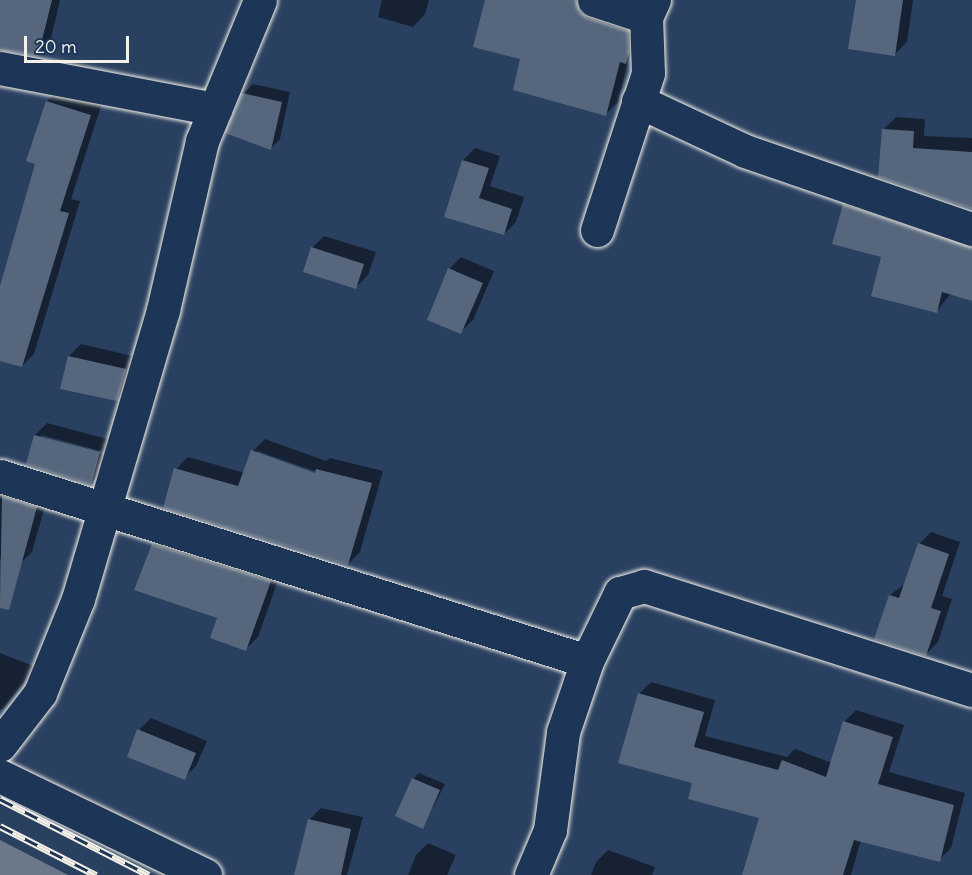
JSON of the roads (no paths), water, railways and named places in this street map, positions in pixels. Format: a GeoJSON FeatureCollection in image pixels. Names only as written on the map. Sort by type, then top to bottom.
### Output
{"type":"FeatureCollection","features":[{"type":"Feature","properties":{"kind":"street"},"geometry":{"type":"LineString","coordinates":[[0,745],[40,693],[78,599],[163,310],[202,141],[260,0]]}},
{"type":"Feature","properties":{"kind":"street"},"geometry":{"type":"LineString","coordinates":[[594,0],[650,8],[648,73],[597,230]]}},
{"type":"Feature","properties":{"kind":"street"},"geometry":{"type":"LineString","coordinates":[[0,68],[215,109]]}},
{"type":"Feature","properties":{"kind":"street"},"geometry":{"type":"LineString","coordinates":[[638,101],[746,151],[972,229]]}},
{"type":"Feature","properties":{"kind":"street"},"geometry":{"type":"LineString","coordinates":[[0,476],[587,660]]}},
{"type":"Feature","properties":{"kind":"street"},"geometry":{"type":"LineString","coordinates":[[531,875],[550,830],[563,732],[587,660],[620,593],[644,586],[972,690]]}},
{"type":"Feature","properties":{"kind":"street"},"geometry":{"type":"LineString","coordinates":[[0,776],[205,875]]}},
{"type":"Feature","properties":{"kind":"water"},"geometry":{"type":"Polygon","coordinates":[[[0,840],[68,875],[0,875],[0,840]]]}},
{"type":"Feature","properties":{"kind":"railway"},"geometry":{"type":"LineString","coordinates":[[0,799],[149,875]]}},
{"type":"Feature","properties":{"kind":"railway"},"geometry":{"type":"LineString","coordinates":[[0,826],[96,875]]}}]}
